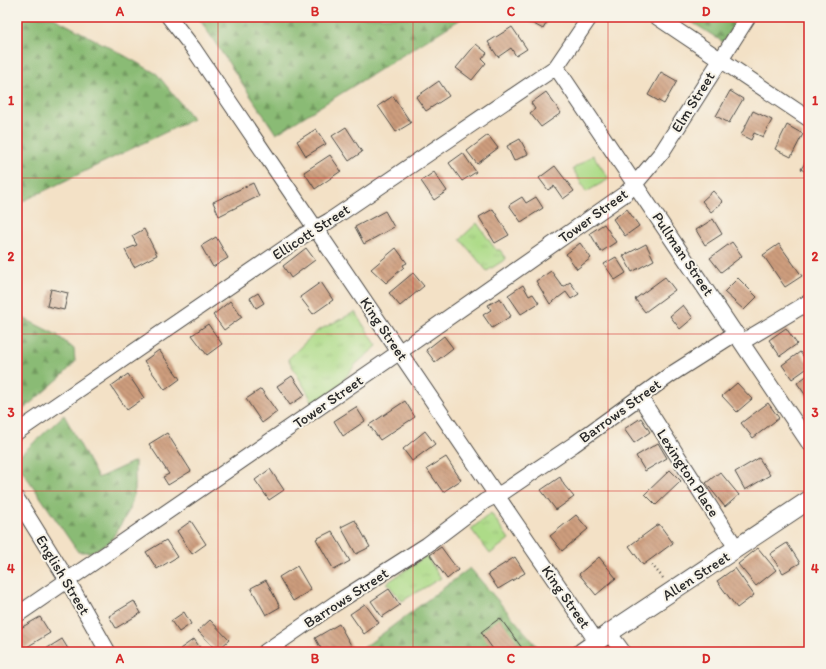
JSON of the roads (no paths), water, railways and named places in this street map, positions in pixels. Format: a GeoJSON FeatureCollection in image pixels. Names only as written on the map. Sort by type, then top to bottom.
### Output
{"type":"FeatureCollection","features":[{"type":"Feature","properties":{"kind":"street","name":"King Street"},"geometry":{"type":"LineString","coordinates":[[169,17],[193,48],[316,228],[495,496],[603,637],[622,652]]}},
{"type":"Feature","properties":{"kind":"street","name":"Ellicott Street"},"geometry":{"type":"LineString","coordinates":[[17,432],[304,234],[332,219],[556,66],[590,17]]}},
{"type":"Feature","properties":{"kind":"street"},"geometry":{"type":"LineString","coordinates":[[657,17],[809,119]]}},
{"type":"Feature","properties":{"kind":"street","name":"Elm Street"},"geometry":{"type":"LineString","coordinates":[[635,184],[662,152],[748,17]]}},
{"type":"Feature","properties":{"kind":"street","name":"Pullman Street"},"geometry":{"type":"LineString","coordinates":[[556,66],[809,443]]}},
{"type":"Feature","properties":{"kind":"street","name":"Tower Street"},"geometry":{"type":"LineString","coordinates":[[17,615],[399,352],[626,193],[635,184]]}},
{"type":"Feature","properties":{"kind":"street","name":"Barrows Street"},"geometry":{"type":"LineString","coordinates":[[265,652],[336,603],[427,545],[495,496],[573,445],[670,375],[809,302]]}},
{"type":"Feature","properties":{"kind":"street","name":"Lexington Place"},"geometry":{"type":"LineString","coordinates":[[640,397],[737,549]]}},
{"type":"Feature","properties":{"kind":"street","name":"English Street"},"geometry":{"type":"LineString","coordinates":[[17,499],[68,581],[108,652]]}},
{"type":"Feature","properties":{"kind":"street","name":"Allen Street"},"geometry":{"type":"LineString","coordinates":[[582,652],[809,500]]}}]}
